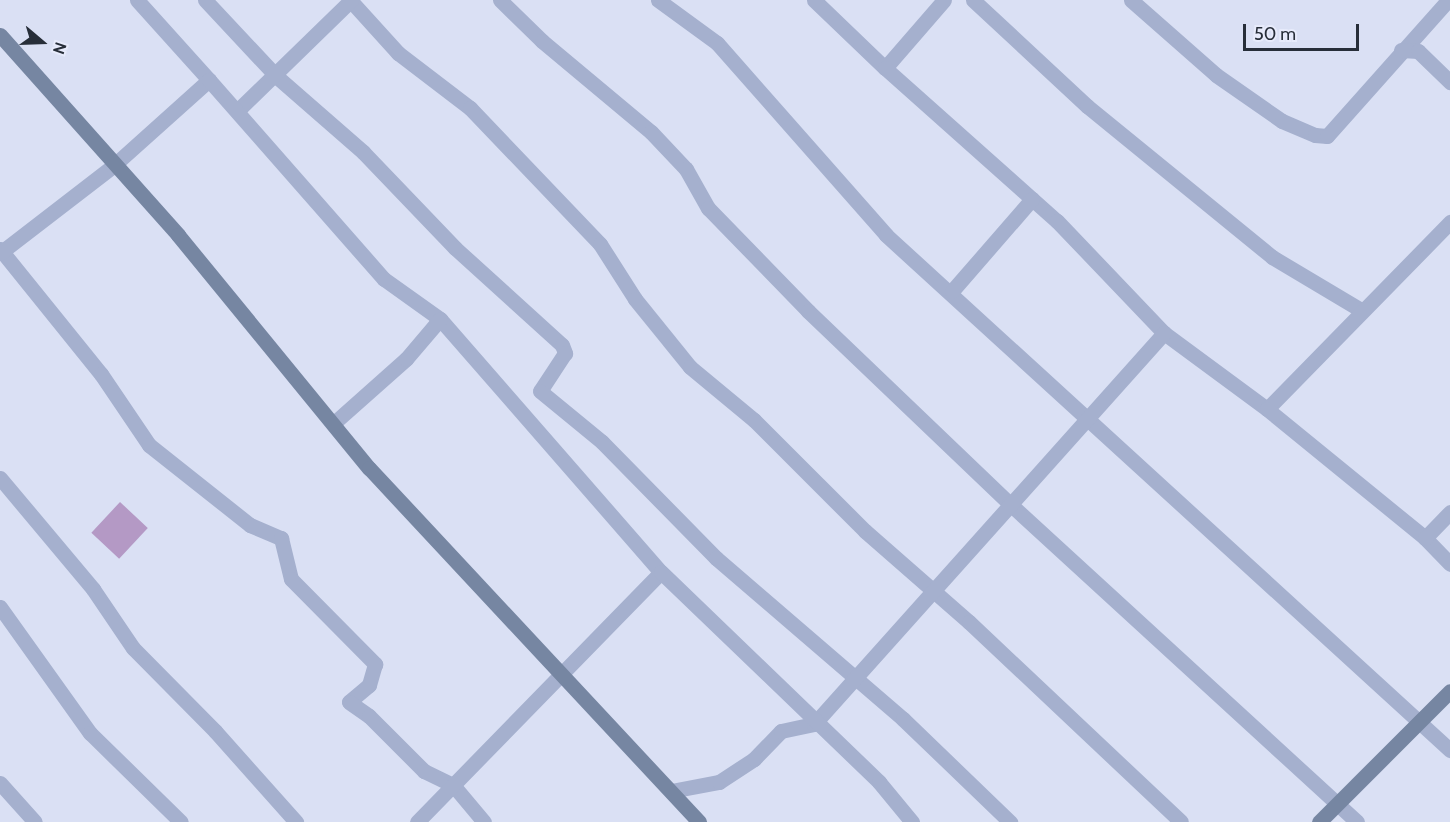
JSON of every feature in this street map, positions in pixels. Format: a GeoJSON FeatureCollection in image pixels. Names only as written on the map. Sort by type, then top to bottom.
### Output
{"type":"FeatureCollection","features":[{"type":"Feature","properties":{"kind":"street"},"geometry":{"type":"LineString","coordinates":[[137,0],[384,279],[440,319],[661,572],[814,724],[879,783],[912,822]]}},
{"type":"Feature","properties":{"kind":"street"},"geometry":{"type":"LineString","coordinates":[[205,0],[276,76],[355,144],[455,248],[562,345],[566,352],[540,391],[602,442],[716,558],[851,679],[903,719],[1011,822]]}},
{"type":"Feature","properties":{"kind":"street"},"geometry":{"type":"LineString","coordinates":[[237,111],[276,76],[351,0],[398,53],[470,108],[600,244],[635,299],[690,367],[754,420],[865,531],[932,589],[1181,822]]}},
{"type":"Feature","properties":{"kind":"street"},"geometry":{"type":"LineString","coordinates":[[500,0],[542,41],[651,132],[686,169],[708,208],[743,247],[1009,503],[1357,822]]}},
{"type":"Feature","properties":{"kind":"street"},"geometry":{"type":"LineString","coordinates":[[658,0],[717,43],[886,235],[952,291],[1086,418],[1450,750]]}},
{"type":"Feature","properties":{"kind":"street"},"geometry":{"type":"LineString","coordinates":[[814,0],[885,68],[1032,199],[1164,333],[1267,409],[1425,538],[1450,564]]}},
{"type":"Feature","properties":{"kind":"street"},"geometry":{"type":"LineString","coordinates":[[885,68],[944,0]]}},
{"type":"Feature","properties":{"kind":"street"},"geometry":{"type":"LineString","coordinates":[[973,0],[1087,106],[1272,257],[1361,310]]}},
{"type":"Feature","properties":{"kind":"street"},"geometry":{"type":"LineString","coordinates":[[1131,0],[1216,75],[1282,121],[1315,135],[1327,136],[1401,50],[1448,0]]}},
{"type":"Feature","properties":{"kind":"street"},"geometry":{"type":"LineString","coordinates":[[0,35],[335,422],[369,468],[699,822]]}},
{"type":"Feature","properties":{"kind":"street"},"geometry":{"type":"LineString","coordinates":[[1401,50],[1419,51],[1450,82]]}},
{"type":"Feature","properties":{"kind":"street"},"geometry":{"type":"LineString","coordinates":[[209,80],[113,166],[1,251],[101,374],[149,445],[250,525],[281,538],[291,579],[375,663],[369,685],[349,702],[369,716],[424,771],[453,785],[484,822]]}},
{"type":"Feature","properties":{"kind":"street"},"geometry":{"type":"LineString","coordinates":[[952,291],[1032,199]]}},
{"type":"Feature","properties":{"kind":"street"},"geometry":{"type":"LineString","coordinates":[[1267,409],[1361,310],[1450,222]]}},
{"type":"Feature","properties":{"kind":"street"},"geometry":{"type":"LineString","coordinates":[[335,422],[406,359],[440,319]]}},
{"type":"Feature","properties":{"kind":"street"},"geometry":{"type":"LineString","coordinates":[[671,791],[719,782],[754,759],[781,731],[814,724],[851,679],[1164,333]]}},
{"type":"Feature","properties":{"kind":"street"},"geometry":{"type":"LineString","coordinates":[[0,478],[93,589],[133,648],[296,822]]}},
{"type":"Feature","properties":{"kind":"street"},"geometry":{"type":"LineString","coordinates":[[1425,538],[1450,512]]}},
{"type":"Feature","properties":{"kind":"street"},"geometry":{"type":"LineString","coordinates":[[417,822],[661,572]]}},
{"type":"Feature","properties":{"kind":"street"},"geometry":{"type":"LineString","coordinates":[[0,607],[90,733],[181,822]]}},
{"type":"Feature","properties":{"kind":"street"},"geometry":{"type":"LineString","coordinates":[[1320,822],[1336,803],[1450,691]]}},
{"type":"Feature","properties":{"kind":"street"},"geometry":{"type":"LineString","coordinates":[[0,783],[35,822]]}},
{"type":"Feature","properties":{"kind":"shaded area"},"geometry":{"type":"Polygon","coordinates":[[[120,502],[148,528],[119,559],[91,533],[120,502]]]}}]}
